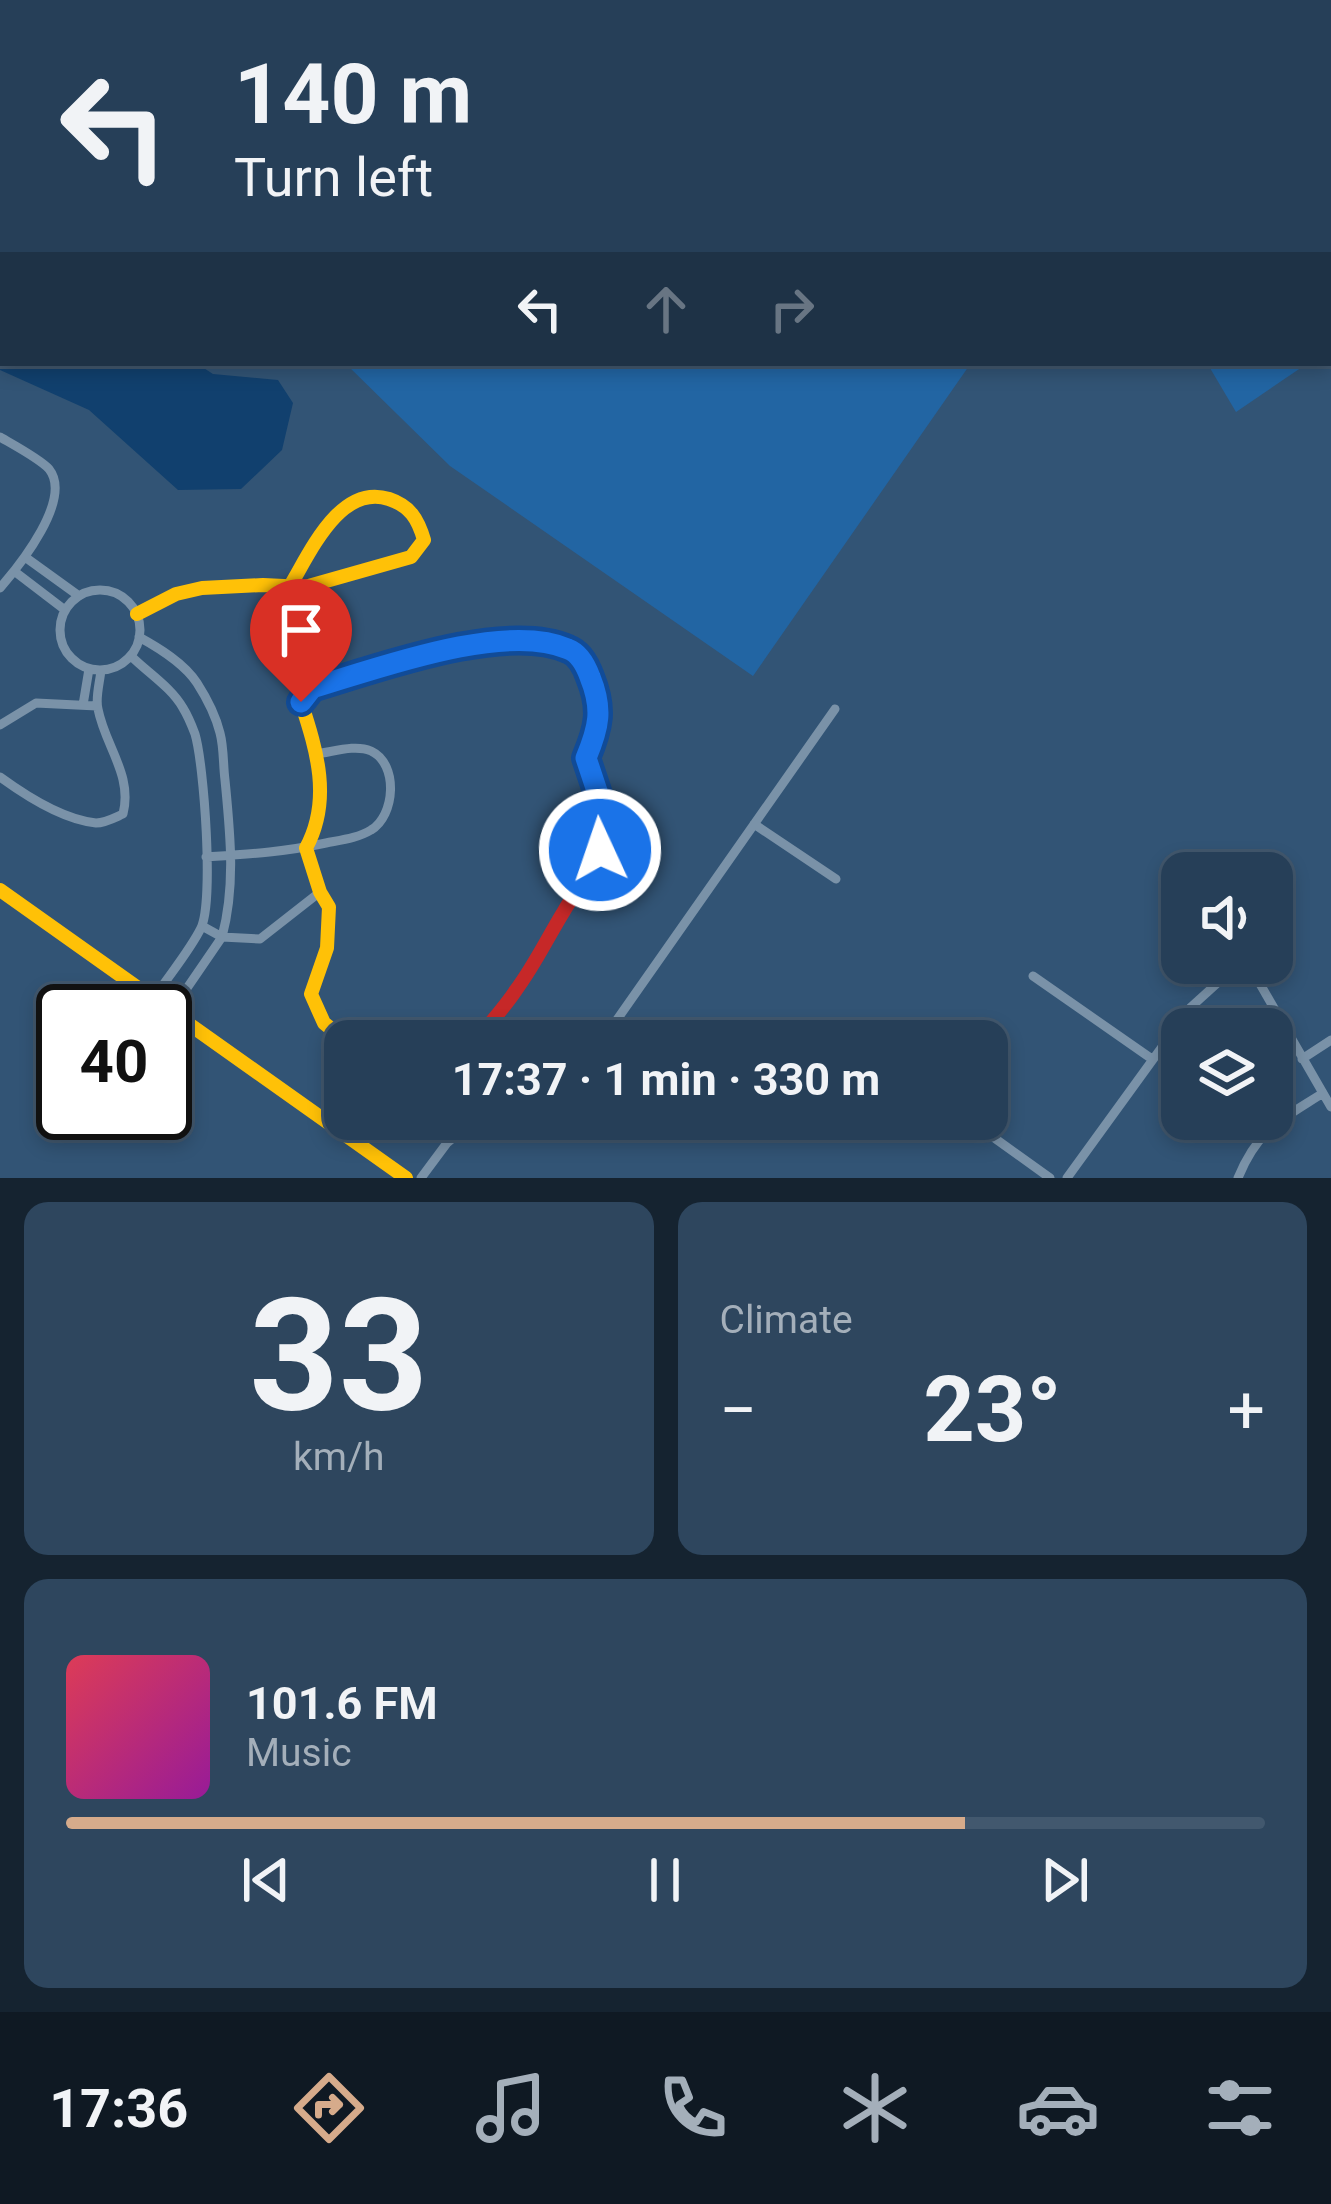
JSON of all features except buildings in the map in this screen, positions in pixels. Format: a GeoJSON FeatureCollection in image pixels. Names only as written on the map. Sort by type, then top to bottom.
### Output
{"type":"FeatureCollection","features":[{"type":"Feature","properties":{"kind":"street"},"geometry":{"type":"LineString","coordinates":[[0,436],[49,470],[56,487],[56,500],[25,557],[0,588]]}},
{"type":"Feature","properties":{"kind":"street"},"geometry":{"type":"LineString","coordinates":[[137,614],[176,594],[202,588],[304,587],[411,557],[424,540],[420,523],[408,506],[385,494],[365,495],[338,513],[290,586]]}},
{"type":"Feature","properties":{"kind":"street"},"geometry":{"type":"LineString","coordinates":[[25,557],[79,596]]}},
{"type":"Feature","properties":{"kind":"street"},"geometry":{"type":"LineString","coordinates":[[14,571],[65,610]]}},
{"type":"Feature","properties":{"kind":"street"},"geometry":{"type":"LineString","coordinates":[[112,591],[137,614],[139,637],[131,656],[117,666],[95,669],[70,657],[63,645],[61,619],[79,596],[112,591]]}},
{"type":"Feature","properties":{"kind":"street"},"geometry":{"type":"LineString","coordinates":[[139,637],[193,677],[220,733],[230,898],[222,937],[190,984]]}},
{"type":"Feature","properties":{"kind":"street"},"geometry":{"type":"LineString","coordinates":[[324,1023],[311,994],[327,948],[329,907],[306,848],[319,825],[322,807],[316,754],[301,702],[312,688],[458,645],[539,641],[572,650],[595,689],[599,713],[586,758],[605,815],[600,850],[519,987],[493,1020]]}},
{"type":"Feature","properties":{"kind":"street"},"geometry":{"type":"LineString","coordinates":[[131,656],[172,693],[195,736],[208,901],[202,926],[163,984]]}},
{"type":"Feature","properties":{"kind":"street"},"geometry":{"type":"LineString","coordinates":[[83,705],[95,669]]}},
{"type":"Feature","properties":{"kind":"street"},"geometry":{"type":"LineString","coordinates":[[0,777],[71,817],[100,824],[123,814],[127,797],[97,706],[95,669]]}},
{"type":"Feature","properties":{"kind":"street"},"geometry":{"type":"LineString","coordinates":[[0,725],[36,703],[97,706]]}},
{"type":"Feature","properties":{"kind":"street"},"geometry":{"type":"LineString","coordinates":[[617,1020],[836,709]]}},
{"type":"Feature","properties":{"kind":"street"},"geometry":{"type":"LineString","coordinates":[[206,857],[274,854],[377,827],[386,816],[390,791],[387,768],[374,752],[356,748],[316,754]]}},
{"type":"Feature","properties":{"kind":"street"},"geometry":{"type":"LineString","coordinates":[[754,824],[836,880]]}},
{"type":"Feature","properties":{"kind":"street"},"geometry":{"type":"LineString","coordinates":[[0,890],[134,984]]}},
{"type":"Feature","properties":{"kind":"street"},"geometry":{"type":"LineString","coordinates":[[202,926],[222,937],[260,939],[320,892]]}},
{"type":"Feature","properties":{"kind":"street"},"geometry":{"type":"LineString","coordinates":[[1033,976],[1152,1059]]}},
{"type":"Feature","properties":{"kind":"street"},"geometry":{"type":"LineString","coordinates":[[1067,1178],[1191,1006],[1216,984]]}},
{"type":"Feature","properties":{"kind":"street"},"geometry":{"type":"LineString","coordinates":[[1260,984],[1331,1107]]}},
{"type":"Feature","properties":{"kind":"street"},"geometry":{"type":"LineString","coordinates":[[192,1024],[405,1178]]}},
{"type":"Feature","properties":{"kind":"street"},"geometry":{"type":"LineString","coordinates":[[1302,1059],[1331,1040]]}},
{"type":"Feature","properties":{"kind":"street"},"geometry":{"type":"LineString","coordinates":[[1238,1178],[1251,1148],[1268,1129],[1323,1093]]}},
{"type":"Feature","properties":{"kind":"street"},"geometry":{"type":"LineString","coordinates":[[421,1178],[451,1140]]}},
{"type":"Feature","properties":{"kind":"street"},"geometry":{"type":"LineString","coordinates":[[997,1140],[1050,1178]]}},
{"type":"Feature","properties":{"kind":"shaded area"},"geometry":{"type":"Polygon","coordinates":[[[0,366],[201,366],[213,374],[278,380],[293,403],[282,450],[241,489],[178,490],[89,410],[0,366]]]}},
{"type":"Feature","properties":{"kind":"shaded area"},"geometry":{"type":"Polygon","coordinates":[[[348,366],[969,366],[753,676],[450,466],[348,366]]]}},
{"type":"Feature","properties":{"kind":"shaded area"},"geometry":{"type":"Polygon","coordinates":[[[1209,366],[1304,366],[1236,412],[1209,366]]]}},
{"type":"Feature","properties":{"kind":"traffic: slow"},"geometry":{"type":"LineString","coordinates":[[137,614],[176,594],[202,588],[305,587],[411,557],[424,540],[419,526],[408,510],[389,499],[356,501],[329,524],[290,586]]}},
{"type":"Feature","properties":{"kind":"traffic: slow"},"geometry":{"type":"LineString","coordinates":[[324,1023],[311,994],[327,948],[329,907],[306,848],[320,794],[301,702],[312,688],[460,647]]}},
{"type":"Feature","properties":{"kind":"traffic: slow"},"geometry":{"type":"LineString","coordinates":[[0,890],[406,1178]]}},
{"type":"Feature","properties":{"kind":"traffic: jam"},"geometry":{"type":"LineString","coordinates":[[460,647],[530,641],[571,653],[586,667],[595,687],[598,714],[586,753],[602,805],[600,845],[523,981],[493,1020]]}},
{"type":"Feature","properties":{"kind":"route"},"geometry":{"type":"LineString","coordinates":[[301,702],[312,688],[458,645],[539,641],[572,650],[586,667],[599,713],[586,758],[605,815],[600,850]]}}]}
